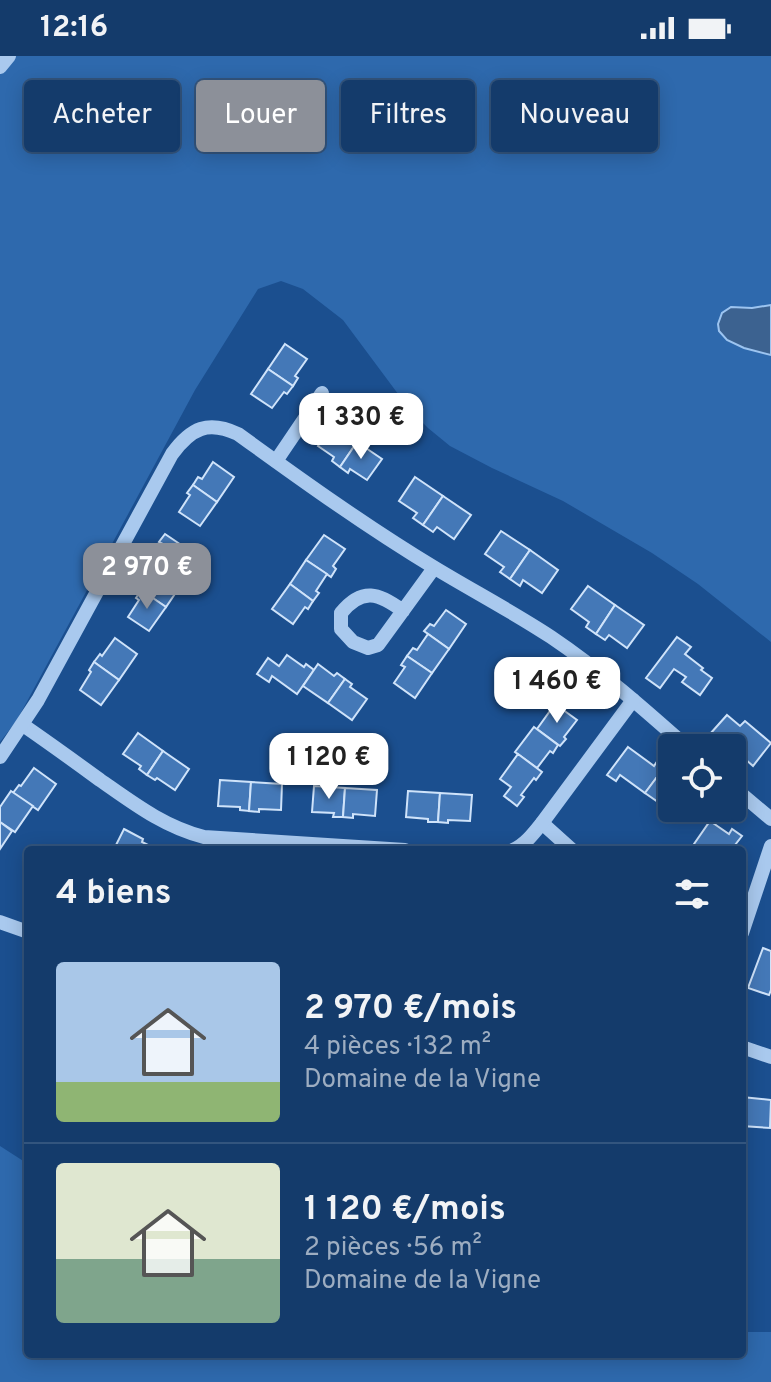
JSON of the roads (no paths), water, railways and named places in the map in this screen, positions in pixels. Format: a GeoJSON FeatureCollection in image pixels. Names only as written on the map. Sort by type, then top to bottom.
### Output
{"type":"FeatureCollection","features":[{"type":"Feature","properties":{"kind":"street"},"geometry":{"type":"LineString","coordinates":[[0,67],[9,56]]}},
{"type":"Feature","properties":{"kind":"street"},"geometry":{"type":"LineString","coordinates":[[276,461],[322,393]]}},
{"type":"Feature","properties":{"kind":"street"},"geometry":{"type":"LineString","coordinates":[[0,757],[23,725],[172,454],[182,441],[200,429],[211,427],[226,428],[238,434],[324,497],[434,568],[549,636],[601,673],[672,734]]}},
{"type":"Feature","properties":{"kind":"street"},"geometry":{"type":"LineString","coordinates":[[403,611],[376,595],[364,596],[349,603],[341,613],[341,629],[353,642],[368,648],[378,645],[403,611],[434,568]]}},
{"type":"Feature","properties":{"kind":"street"},"geometry":{"type":"LineString","coordinates":[[521,846],[542,823],[633,700]]}},
{"type":"Feature","properties":{"kind":"street"},"geometry":{"type":"LineString","coordinates":[[23,725],[123,796],[183,832],[204,837],[343,846]]}},
{"type":"Feature","properties":{"kind":"street"},"geometry":{"type":"LineString","coordinates":[[746,798],[771,819]]}},
{"type":"Feature","properties":{"kind":"street"},"geometry":{"type":"LineString","coordinates":[[542,823],[568,846]]}},
{"type":"Feature","properties":{"kind":"street"},"geometry":{"type":"LineString","coordinates":[[746,921],[771,846]]}},
{"type":"Feature","properties":{"kind":"street"},"geometry":{"type":"LineString","coordinates":[[0,922],[24,931]]}},
{"type":"Feature","properties":{"kind":"street"},"geometry":{"type":"LineString","coordinates":[[746,1048],[771,1057]]}}]}
